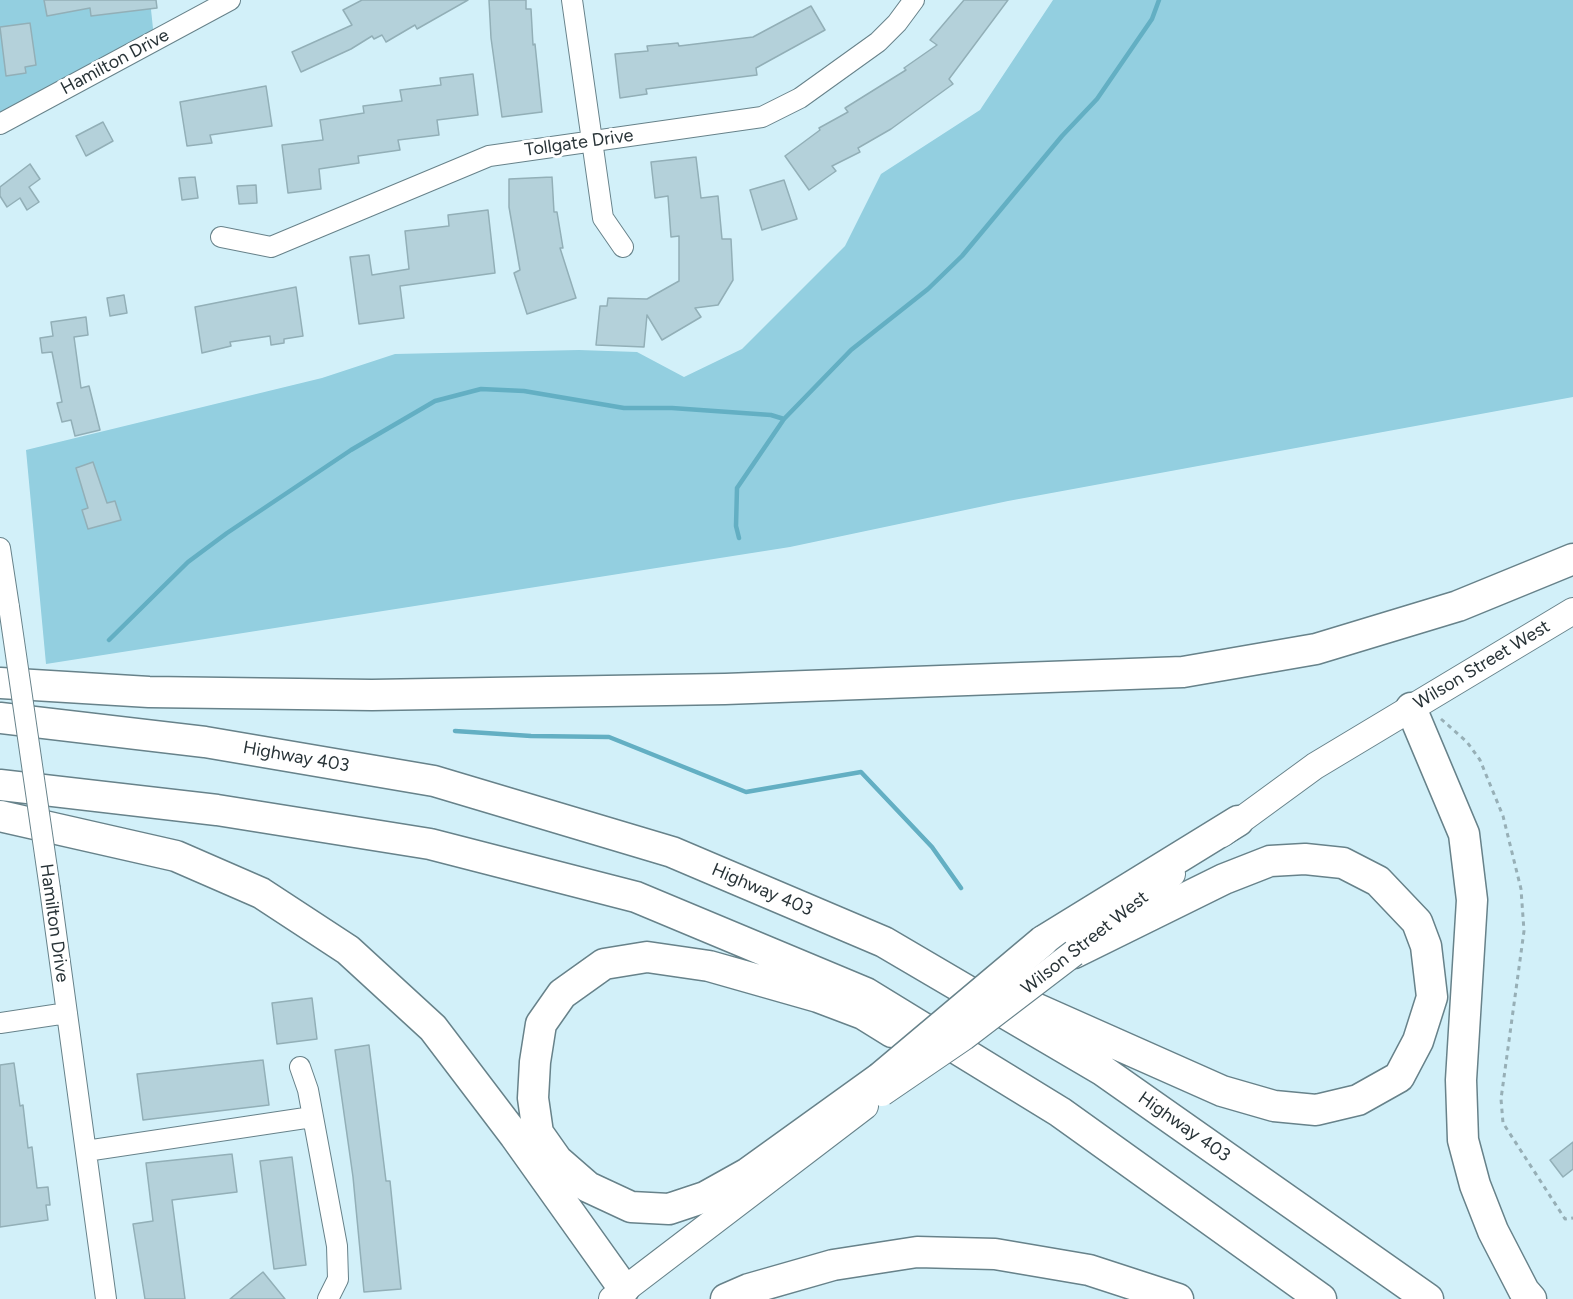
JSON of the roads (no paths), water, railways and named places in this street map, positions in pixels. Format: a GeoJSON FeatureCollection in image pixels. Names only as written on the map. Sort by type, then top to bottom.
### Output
{"type":"FeatureCollection","features":[{"type":"Feature","properties":{"kind":"highway"},"geometry":{"type":"LineString","coordinates":[[0,683],[149,692],[372,695],[725,689],[1183,672],[1316,649],[1458,606],[1573,559]]}},
{"type":"Feature","properties":{"kind":"highway"},"geometry":{"type":"LineString","coordinates":[[1417,704],[1464,834],[1472,900],[1461,1080],[1463,1140],[1474,1185],[1493,1231],[1524,1291],[1531,1299]]}},
{"type":"Feature","properties":{"kind":"highway","name":"Highway 403"},"geometry":{"type":"LineString","coordinates":[[0,718],[205,742],[434,781],[672,852],[884,942],[1101,1070],[1428,1299]]}},
{"type":"Feature","properties":{"kind":"highway"},"geometry":{"type":"LineString","coordinates":[[0,785],[218,810],[430,844],[636,897],[866,993],[1060,1112],[1314,1294]]}},
{"type":"Feature","properties":{"kind":"highway"},"geometry":{"type":"LineString","coordinates":[[0,816],[176,856],[261,893],[348,950],[433,1028],[515,1136],[618,1294]]}},
{"type":"Feature","properties":{"kind":"highway"},"geometry":{"type":"LineString","coordinates":[[1238,821],[1043,941],[881,1086],[748,1173],[705,1197],[669,1209],[631,1207],[588,1187],[558,1160],[538,1133],[533,1098],[535,1062],[541,1024],[562,994],[604,964],[647,957],[709,966],[818,997],[863,1014],[1064,1135],[1314,1294]]}},
{"type":"Feature","properties":{"kind":"highway"},"geometry":{"type":"LineString","coordinates":[[884,942],[1222,1091],[1274,1106],[1316,1110],[1358,1100],[1399,1077],[1418,1041],[1432,996],[1426,946],[1418,922],[1378,880],[1343,863],[1305,859],[1270,861],[1224,879],[1074,953]]}},
{"type":"Feature","properties":{"kind":"highway"},"geometry":{"type":"LineString","coordinates":[[726,1299],[749,1289],[833,1264],[917,1252],[995,1254],[1089,1270],[1178,1299]]}},
{"type":"Feature","properties":{"kind":"main road","name":"Wilson Street West"},"geometry":{"type":"LineString","coordinates":[[618,1294],[881,1086],[964,1037],[1074,953],[1238,821],[1315,766],[1573,610]]}},
{"type":"Feature","properties":{"kind":"street","name":"Hamilton Drive"},"geometry":{"type":"LineString","coordinates":[[0,124],[230,0]]}},
{"type":"Feature","properties":{"kind":"street"},"geometry":{"type":"LineString","coordinates":[[572,0],[590,141],[603,218],[623,247]]}},
{"type":"Feature","properties":{"kind":"street","name":"Tollgate Drive"},"geometry":{"type":"LineString","coordinates":[[221,237],[271,247],[489,156],[745,121],[781,109],[878,42],[914,0]]}},
{"type":"Feature","properties":{"kind":"street","name":"Hamilton Drive"},"geometry":{"type":"LineString","coordinates":[[0,548],[50,889],[106,1299]]}},
{"type":"Feature","properties":{"kind":"street"},"geometry":{"type":"LineString","coordinates":[[0,1023],[67,1013]]}},
{"type":"Feature","properties":{"kind":"street"},"geometry":{"type":"LineString","coordinates":[[300,1067],[308,1089],[338,1246],[338,1279],[328,1299]]}},
{"type":"Feature","properties":{"kind":"street"},"geometry":{"type":"LineString","coordinates":[[86,1151],[312,1117]]}},
{"type":"Feature","properties":{"kind":"waterway"},"geometry":{"type":"LineString","coordinates":[[739,538],[736,526],[737,488],[784,419],[851,350],[928,289],[962,256],[1062,136],[1097,99],[1152,19],[1159,0]]}},
{"type":"Feature","properties":{"kind":"waterway"},"geometry":{"type":"LineString","coordinates":[[109,640],[188,562],[227,533],[351,450],[435,401],[481,389],[524,391],[624,408],[672,408],[771,415],[784,419]]}},
{"type":"Feature","properties":{"kind":"waterway"},"geometry":{"type":"LineString","coordinates":[[455,731],[531,736],[609,737],[746,792],[861,772],[932,847],[961,888]]}}]}
